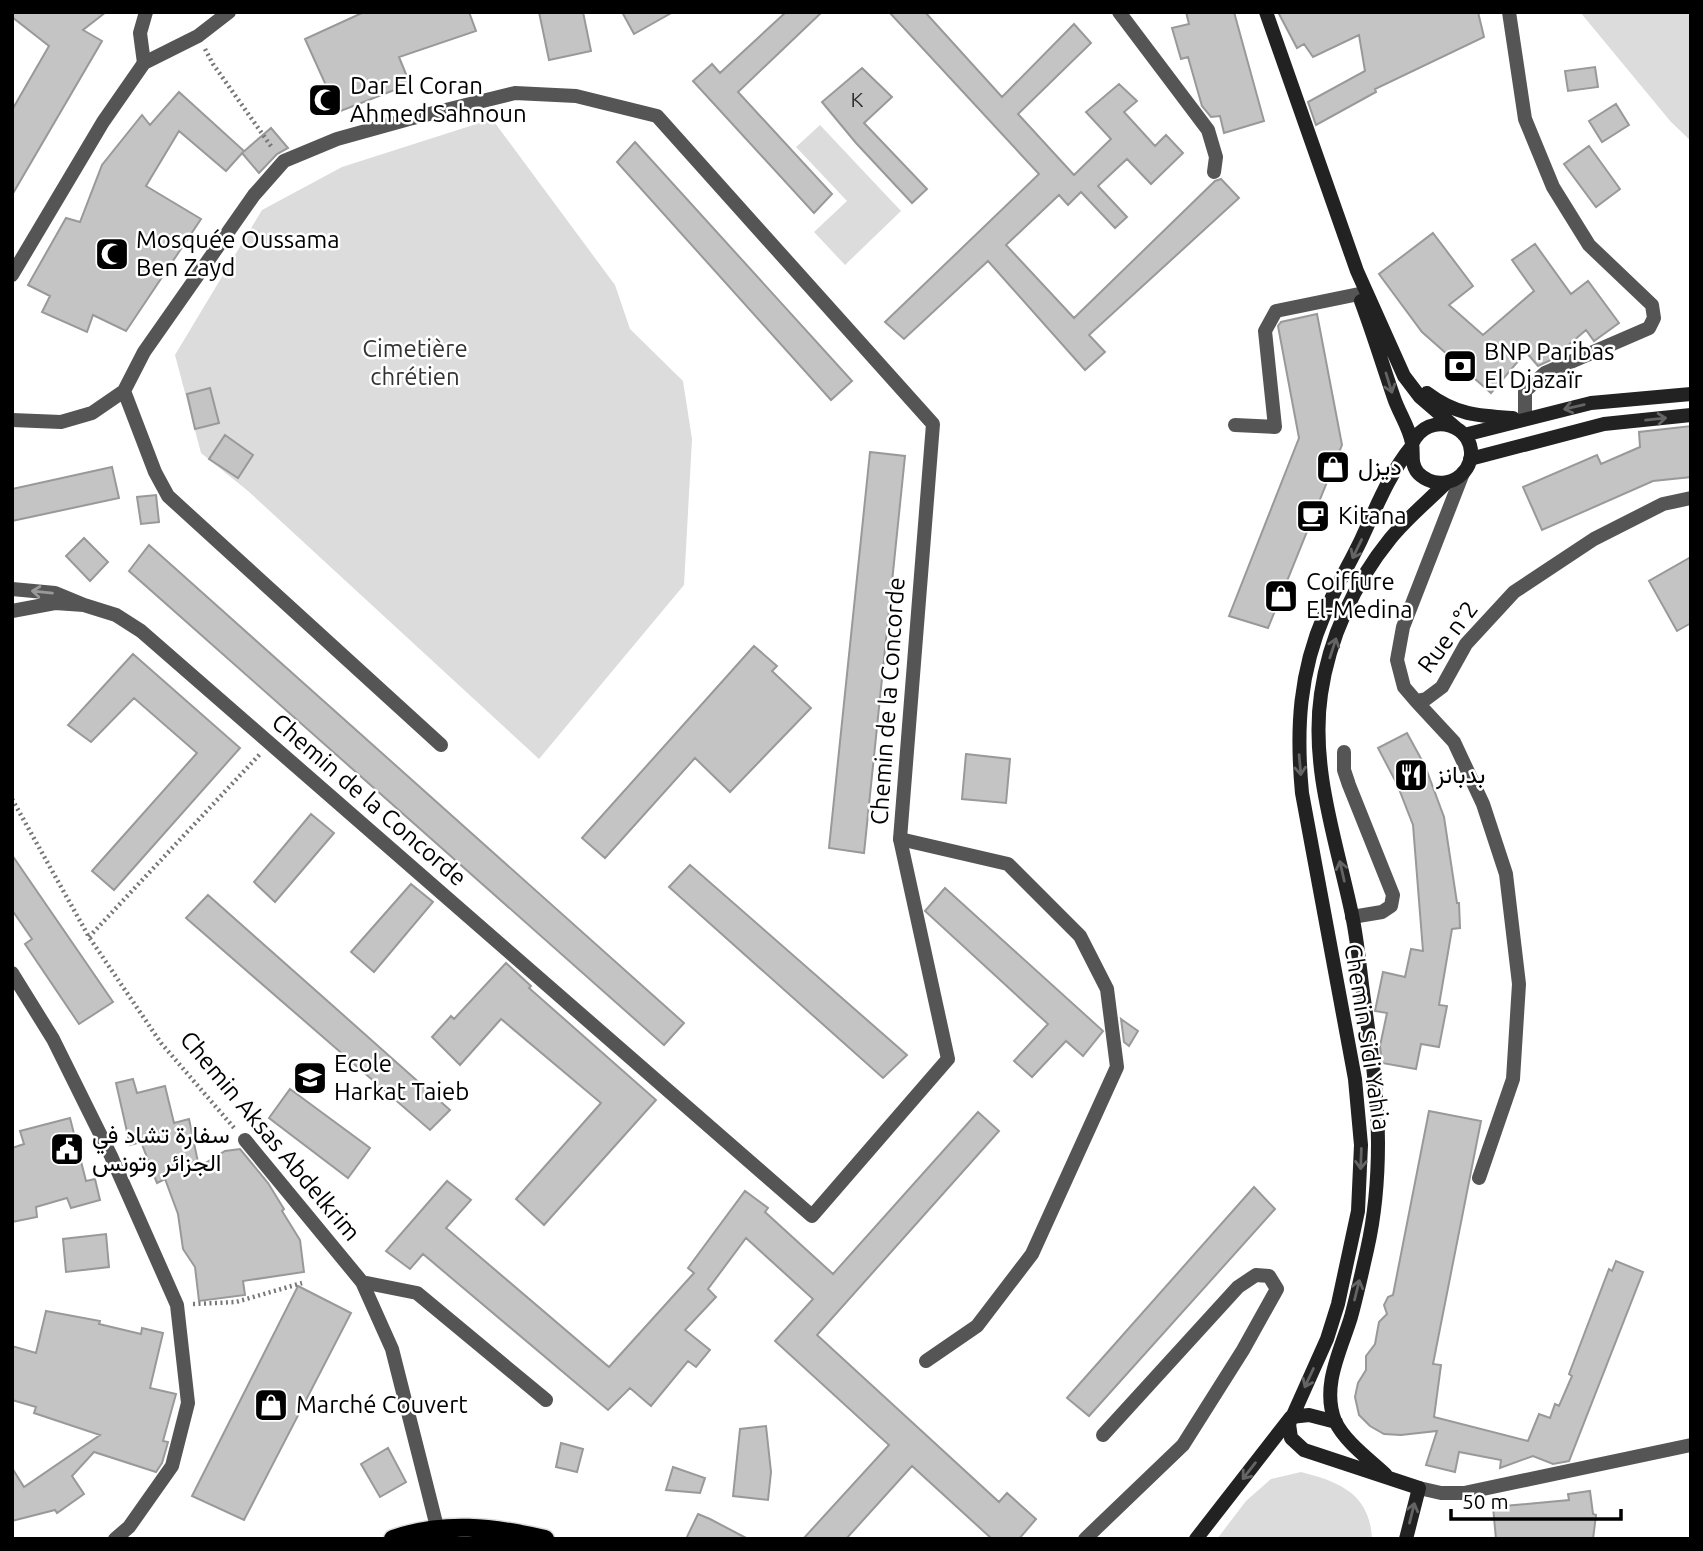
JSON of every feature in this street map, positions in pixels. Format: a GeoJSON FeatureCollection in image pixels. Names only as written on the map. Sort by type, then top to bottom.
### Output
{"type":"FeatureCollection","features":[{"type":"Feature","properties":{"kind":"main road"},"geometry":{"type":"LineString","coordinates":[[1266,12],[1357,271],[1404,376],[1420,397],[1460,431],[1470,449],[1470,459],[1463,473],[1447,482],[1435,483],[1417,472],[1411,455],[1412,445],[1359,294],[1357,271]]}},
{"type":"Feature","properties":{"kind":"main road"},"geometry":{"type":"LineString","coordinates":[[1404,376],[1439,402],[1470,415],[1525,419]]}},
{"type":"Feature","properties":{"kind":"main road"},"geometry":{"type":"LineString","coordinates":[[1412,445],[1422,431],[1430,426],[1446,424],[1460,431],[1591,403],[1691,394]]}},
{"type":"Feature","properties":{"kind":"main road"},"geometry":{"type":"LineString","coordinates":[[1470,459],[1604,424],[1691,415]]}},
{"type":"Feature","properties":{"kind":"main road","name":"Chemin Sidi Yahia"},"geometry":{"type":"LineString","coordinates":[[1196,1539],[1291,1417],[1326,1339],[1338,1304],[1358,1211],[1361,1145],[1355,1079],[1302,793],[1298,746],[1300,712],[1304,677],[1325,612],[1392,474],[1412,445]]}},
{"type":"Feature","properties":{"kind":"main road","name":"Chemin Sidi Yahia"},"geometry":{"type":"LineString","coordinates":[[1336,1422],[1330,1400],[1331,1379],[1352,1314],[1368,1247],[1378,1144],[1375,1075],[1352,917],[1323,785],[1319,735],[1321,694],[1331,650],[1366,573],[1392,536],[1447,482]]}},
{"type":"Feature","properties":{"kind":"main road"},"geometry":{"type":"LineString","coordinates":[[1389,1479],[1351,1442],[1336,1422],[1309,1415],[1291,1417],[1291,1438],[1304,1450],[1389,1479],[1419,1488],[1406,1539]]}},
{"type":"Feature","properties":{"kind":"main road"},"geometry":{"type":"LineString","coordinates":[[393,1539],[437,1527],[486,1528],[545,1539]]}},
{"type":"Feature","properties":{"kind":"street"},"geometry":{"type":"LineString","coordinates":[[144,63],[140,33],[146,12]]}},
{"type":"Feature","properties":{"kind":"street"},"geometry":{"type":"LineString","coordinates":[[12,275],[103,122],[144,63],[198,36],[229,12]]}},
{"type":"Feature","properties":{"kind":"street"},"geometry":{"type":"LineString","coordinates":[[1119,12],[1208,130],[1216,157],[1214,172]]}},
{"type":"Feature","properties":{"kind":"street"},"geometry":{"type":"LineString","coordinates":[[1509,12],[1525,119],[1553,187],[1589,245],[1652,305],[1654,318],[1648,328],[1545,373],[1525,391],[1525,419]]}},
{"type":"Feature","properties":{"kind":"street","name":"Chemin de la Concorde"},"geometry":{"type":"LineString","coordinates":[[12,420],[61,422],[92,412],[124,391],[144,352],[254,195],[284,161],[337,139],[515,93],[576,96],[657,116],[933,424],[900,839],[948,1059],[812,1216],[141,631],[116,615],[84,605]]}},
{"type":"Feature","properties":{"kind":"street"},"geometry":{"type":"LineString","coordinates":[[1235,425],[1275,427],[1265,331],[1276,311],[1359,294]]}},
{"type":"Feature","properties":{"kind":"street"},"geometry":{"type":"LineString","coordinates":[[124,391],[155,472],[168,496],[441,745]]}},
{"type":"Feature","properties":{"kind":"street","name":"Rue n°2"},"geometry":{"type":"LineString","coordinates":[[1463,473],[1403,627],[1397,660],[1404,687],[1416,701],[1426,699],[1442,687],[1466,643],[1514,592],[1594,539],[1662,504],[1691,498]]}},
{"type":"Feature","properties":{"kind":"street"},"geometry":{"type":"LineString","coordinates":[[12,589],[55,593],[84,605]]}},
{"type":"Feature","properties":{"kind":"street"},"geometry":{"type":"LineString","coordinates":[[12,611],[55,603],[84,605]]}},
{"type":"Feature","properties":{"kind":"street"},"geometry":{"type":"LineString","coordinates":[[1416,701],[1454,742],[1483,804],[1506,874],[1519,984],[1513,1079],[1479,1178]]}},
{"type":"Feature","properties":{"kind":"street"},"geometry":{"type":"LineString","coordinates":[[1344,752],[1344,770],[1349,785],[1393,895],[1391,906],[1382,912],[1352,917]]}},
{"type":"Feature","properties":{"kind":"street"},"geometry":{"type":"LineString","coordinates":[[900,839],[1008,864],[1080,936],[1107,989],[1117,1066],[1032,1254],[977,1326],[926,1361]]}},
{"type":"Feature","properties":{"kind":"street"},"geometry":{"type":"LineString","coordinates":[[12,973],[53,1039],[111,1156],[177,1305],[188,1403],[172,1466],[129,1527],[115,1539]]}},
{"type":"Feature","properties":{"kind":"street","name":"Chemin Aksas Abdelkrim"},"geometry":{"type":"LineString","coordinates":[[245,1140],[362,1282],[392,1349],[437,1527]]}},
{"type":"Feature","properties":{"kind":"street"},"geometry":{"type":"LineString","coordinates":[[1085,1539],[1183,1445],[1243,1350],[1277,1289],[1269,1276],[1256,1275],[1238,1287],[1102,1436]]}},
{"type":"Feature","properties":{"kind":"street"},"geometry":{"type":"LineString","coordinates":[[362,1282],[417,1293],[546,1400]]}},
{"type":"Feature","properties":{"kind":"street"},"geometry":{"type":"LineString","coordinates":[[1419,1488],[1441,1493],[1464,1493],[1691,1445]]}},
{"type":"Feature","properties":{"kind":"path"},"geometry":{"type":"LineString","coordinates":[[198,36],[213,64],[284,161]]}},
{"type":"Feature","properties":{"kind":"path"},"geometry":{"type":"LineString","coordinates":[[89,937],[270,743]]}},
{"type":"Feature","properties":{"kind":"path","name":"Chemin Aksas Abdelkrim"},"geometry":{"type":"LineString","coordinates":[[12,799],[89,937],[161,1043],[245,1140]]}},
{"type":"Feature","properties":{"kind":"path"},"geometry":{"type":"LineString","coordinates":[[177,1305],[236,1302],[302,1283]]}},
{"type":"Feature","properties":{"kind":"green space"},"geometry":{"type":"Polygon","coordinates":[[[1580,12],[1691,12],[1691,141],[1671,122],[1580,12]]]}},
{"type":"Feature","properties":{"kind":"green space","name":"Cimetière chrétien"},"geometry":{"type":"Polygon","coordinates":[[[492,119],[615,285],[630,329],[683,381],[692,439],[684,585],[539,759],[248,491],[201,453],[175,355],[262,210],[342,167],[492,119]]]}},
{"type":"Feature","properties":{"kind":"green space"},"geometry":{"type":"Polygon","coordinates":[[[820,125],[901,211],[845,265],[814,232],[847,201],[796,147],[820,125]]]}},
{"type":"Feature","properties":{"kind":"green space"},"geometry":{"type":"Polygon","coordinates":[[[1301,1472],[1328,1480],[1350,1492],[1366,1511],[1372,1539],[1217,1539],[1246,1501],[1271,1479],[1301,1472]]]}},
{"type":"Feature","properties":{"kind":"building"},"geometry":{"type":"Polygon","coordinates":[[[12,12],[106,12],[83,30],[102,41],[12,195],[12,110],[49,46],[12,17],[12,12]]]}},
{"type":"Feature","properties":{"kind":"building"},"geometry":{"type":"Polygon","coordinates":[[[364,12],[469,12],[476,31],[399,57],[410,84],[338,112],[305,39],[364,12]]]}},
{"type":"Feature","properties":{"kind":"building"},"geometry":{"type":"Polygon","coordinates":[[[539,12],[583,12],[591,51],[549,60],[539,12]]]}},
{"type":"Feature","properties":{"kind":"building"},"geometry":{"type":"Polygon","coordinates":[[[622,12],[673,12],[634,34],[622,12]]]}},
{"type":"Feature","properties":{"kind":"building"},"geometry":{"type":"Polygon","coordinates":[[[786,12],[822,12],[738,92],[832,194],[814,213],[693,81],[712,64],[720,73],[786,12]]]}},
{"type":"Feature","properties":{"kind":"building"},"geometry":{"type":"Polygon","coordinates":[[[889,12],[925,12],[1002,97],[1074,24],[1091,43],[1018,114],[1074,175],[1111,139],[1086,112],[1119,84],[1137,101],[1124,112],[1155,146],[1166,135],[1183,153],[1151,184],[1127,159],[1098,186],[1127,217],[1115,228],[1081,192],[1068,205],[1059,195],[1006,245],[1074,318],[1215,181],[1221,179],[1239,198],[1089,335],[1105,352],[1085,370],[988,261],[904,339],[885,322],[1039,174],[889,12]]]}},
{"type":"Feature","properties":{"kind":"building"},"geometry":{"type":"Polygon","coordinates":[[[1186,12],[1234,12],[1264,121],[1224,133],[1220,116],[1211,117],[1202,106],[1188,57],[1181,59],[1172,28],[1189,24],[1186,12]]]}},
{"type":"Feature","properties":{"kind":"building"},"geometry":{"type":"Polygon","coordinates":[[[1278,12],[1478,12],[1484,37],[1375,89],[1376,92],[1316,125],[1308,102],[1365,71],[1359,35],[1313,57],[1304,44],[1297,48],[1278,12]]]}},
{"type":"Feature","properties":{"kind":"building"},"geometry":{"type":"Polygon","coordinates":[[[1595,67],[1598,87],[1568,91],[1565,71],[1595,67]]]}},
{"type":"Feature","properties":{"kind":"building"},"geometry":{"type":"Polygon","coordinates":[[[862,68],[892,97],[864,123],[927,189],[912,203],[822,102],[862,68]]]}},
{"type":"Feature","properties":{"kind":"building","name":"Mosquée Oussama Ben Zayd"},"geometry":{"type":"Polygon","coordinates":[[[179,92],[244,151],[226,171],[179,131],[146,186],[201,219],[126,331],[93,315],[87,332],[42,312],[50,296],[28,285],[66,218],[80,222],[102,165],[142,115],[150,125],[179,92]]]}},
{"type":"Feature","properties":{"kind":"building"},"geometry":{"type":"Polygon","coordinates":[[[1616,104],[1629,125],[1602,142],[1589,121],[1616,104]]]}},
{"type":"Feature","properties":{"kind":"building"},"geometry":{"type":"Polygon","coordinates":[[[271,128],[288,148],[277,154],[259,173],[242,153],[271,128]]]}},
{"type":"Feature","properties":{"kind":"building"},"geometry":{"type":"Polygon","coordinates":[[[635,142],[852,381],[831,400],[617,162],[635,142]]]}},
{"type":"Feature","properties":{"kind":"building"},"geometry":{"type":"Polygon","coordinates":[[[1589,146],[1620,189],[1596,207],[1564,164],[1589,146]]]}},
{"type":"Feature","properties":{"kind":"building"},"geometry":{"type":"Polygon","coordinates":[[[1433,233],[1473,286],[1449,305],[1483,335],[1534,291],[1512,260],[1535,244],[1571,294],[1588,281],[1619,323],[1594,341],[1586,330],[1551,360],[1538,366],[1526,352],[1491,393],[1422,332],[1379,274],[1433,233]]]}},
{"type":"Feature","properties":{"kind":"building"},"geometry":{"type":"Polygon","coordinates":[[[1317,314],[1342,445],[1268,628],[1229,616],[1299,438],[1278,326],[1281,322],[1317,314]]]}},
{"type":"Feature","properties":{"kind":"building"},"geometry":{"type":"Polygon","coordinates":[[[210,388],[219,423],[195,429],[187,394],[210,388]]]}},
{"type":"Feature","properties":{"kind":"building"},"geometry":{"type":"Polygon","coordinates":[[[1691,426],[1691,477],[1653,481],[1542,530],[1523,487],[1597,455],[1601,464],[1640,447],[1639,432],[1691,426]]]}},
{"type":"Feature","properties":{"kind":"building"},"geometry":{"type":"Polygon","coordinates":[[[225,435],[253,455],[238,478],[209,459],[225,435]]]}},
{"type":"Feature","properties":{"kind":"building"},"geometry":{"type":"Polygon","coordinates":[[[870,452],[905,456],[864,853],[829,848],[870,452]]]}},
{"type":"Feature","properties":{"kind":"building"},"geometry":{"type":"Polygon","coordinates":[[[112,467],[119,498],[12,521],[12,489],[112,467]]]}},
{"type":"Feature","properties":{"kind":"building"},"geometry":{"type":"Polygon","coordinates":[[[156,495],[159,522],[141,524],[137,497],[156,495]]]}},
{"type":"Feature","properties":{"kind":"building"},"geometry":{"type":"Polygon","coordinates":[[[84,538],[108,562],[90,581],[66,556],[84,538]]]}},
{"type":"Feature","properties":{"kind":"building"},"geometry":{"type":"Polygon","coordinates":[[[149,545],[684,1023],[664,1045],[129,571],[149,545]]]}},
{"type":"Feature","properties":{"kind":"building"},"geometry":{"type":"Polygon","coordinates":[[[1691,557],[1691,623],[1677,631],[1649,581],[1691,557]]]}},
{"type":"Feature","properties":{"kind":"building"},"geometry":{"type":"Polygon","coordinates":[[[754,646],[777,666],[772,671],[811,708],[730,792],[695,758],[605,858],[582,838],[754,646]]]}},
{"type":"Feature","properties":{"kind":"building"},"geometry":{"type":"Polygon","coordinates":[[[133,654],[240,748],[114,890],[92,871],[197,753],[134,698],[91,742],[68,725],[133,654]]]}},
{"type":"Feature","properties":{"kind":"building"},"geometry":{"type":"Polygon","coordinates":[[[1407,733],[1425,766],[1444,817],[1459,903],[1460,928],[1452,929],[1439,1005],[1447,1006],[1439,1047],[1421,1044],[1416,1069],[1382,1063],[1380,1046],[1387,1013],[1375,1011],[1383,972],[1405,977],[1411,949],[1423,951],[1413,825],[1397,784],[1378,748],[1407,733]]]}},
{"type":"Feature","properties":{"kind":"building"},"geometry":{"type":"Polygon","coordinates":[[[966,754],[1010,759],[1006,803],[962,799],[966,754]]]}},
{"type":"Feature","properties":{"kind":"building"},"geometry":{"type":"Polygon","coordinates":[[[311,814],[334,833],[275,902],[254,882],[311,814]]]}},
{"type":"Feature","properties":{"kind":"building"},"geometry":{"type":"Polygon","coordinates":[[[12,855],[113,1002],[79,1024],[25,944],[32,939],[12,910],[12,855]]]}},
{"type":"Feature","properties":{"kind":"building"},"geometry":{"type":"Polygon","coordinates":[[[690,865],[907,1055],[883,1078],[669,887],[690,865]]]}},
{"type":"Feature","properties":{"kind":"building"},"geometry":{"type":"Polygon","coordinates":[[[411,884],[433,902],[374,972],[351,952],[411,884]]]}},
{"type":"Feature","properties":{"kind":"building"},"geometry":{"type":"Polygon","coordinates":[[[945,888],[1103,1031],[1083,1056],[1066,1041],[1032,1077],[1014,1061],[1048,1024],[925,911],[945,888]]]}},
{"type":"Feature","properties":{"kind":"building"},"geometry":{"type":"Polygon","coordinates":[[[208,895],[450,1110],[430,1130],[186,918],[208,895]]]}},
{"type":"Feature","properties":{"kind":"building"},"geometry":{"type":"Polygon","coordinates":[[[506,963],[531,986],[529,988],[656,1100],[544,1225],[516,1199],[601,1103],[501,1019],[460,1065],[432,1037],[451,1016],[454,1019],[506,963]]]}},
{"type":"Feature","properties":{"kind":"building"},"geometry":{"type":"Polygon","coordinates":[[[1121,1019],[1138,1031],[1129,1046],[1124,1042],[1121,1019]]]}},
{"type":"Feature","properties":{"kind":"building"},"geometry":{"type":"Polygon","coordinates":[[[133,1079],[137,1093],[165,1086],[174,1123],[189,1119],[199,1167],[225,1151],[240,1149],[268,1183],[284,1209],[282,1211],[300,1240],[304,1272],[243,1281],[245,1295],[199,1301],[195,1267],[183,1249],[178,1214],[165,1179],[157,1183],[141,1142],[130,1145],[116,1083],[133,1079]]]}},
{"type":"Feature","properties":{"kind":"building"},"geometry":{"type":"Polygon","coordinates":[[[290,1089],[370,1148],[348,1178],[269,1118],[290,1089]]]}},
{"type":"Feature","properties":{"kind":"building"},"geometry":{"type":"Polygon","coordinates":[[[1429,1111],[1481,1121],[1433,1364],[1441,1365],[1434,1417],[1528,1441],[1539,1414],[1550,1418],[1555,1404],[1559,1406],[1609,1269],[1612,1271],[1616,1261],[1643,1272],[1569,1461],[1553,1464],[1533,1456],[1500,1468],[1501,1460],[1459,1452],[1455,1472],[1426,1465],[1437,1431],[1384,1434],[1370,1426],[1359,1415],[1355,1397],[1358,1383],[1366,1370],[1366,1356],[1375,1344],[1379,1322],[1387,1314],[1384,1305],[1388,1297],[1393,1295],[1429,1111]]]}},
{"type":"Feature","properties":{"kind":"building"},"geometry":{"type":"Polygon","coordinates":[[[978,1112],[999,1131],[817,1335],[999,1502],[1007,1493],[1036,1519],[1019,1539],[992,1539],[912,1466],[846,1539],[803,1539],[889,1445],[775,1341],[813,1299],[746,1238],[708,1289],[716,1297],[685,1330],[710,1350],[696,1367],[688,1361],[651,1406],[630,1388],[608,1410],[423,1254],[410,1269],[386,1251],[447,1181],[471,1200],[446,1228],[609,1367],[694,1273],[688,1268],[745,1191],[768,1208],[765,1212],[833,1274],[978,1112]]]}},
{"type":"Feature","properties":{"kind":"building"},"geometry":{"type":"Polygon","coordinates":[[[70,1118],[86,1181],[95,1179],[100,1200],[71,1208],[67,1198],[36,1207],[37,1217],[12,1222],[12,1148],[24,1144],[20,1131],[70,1118]]]}},
{"type":"Feature","properties":{"kind":"building"},"geometry":{"type":"Polygon","coordinates":[[[1254,1187],[1275,1209],[1089,1416],[1067,1398],[1254,1187]]]}},
{"type":"Feature","properties":{"kind":"building"},"geometry":{"type":"Polygon","coordinates":[[[106,1234],[109,1267],[66,1272],[63,1239],[106,1234]]]}},
{"type":"Feature","properties":{"kind":"building","name":"Marché Couvert"},"geometry":{"type":"Polygon","coordinates":[[[298,1286],[351,1313],[244,1520],[192,1496],[298,1286]]]}},
{"type":"Feature","properties":{"kind":"building"},"geometry":{"type":"Polygon","coordinates":[[[46,1311],[100,1321],[99,1324],[141,1334],[142,1328],[163,1333],[150,1388],[176,1394],[163,1441],[168,1442],[162,1463],[156,1472],[94,1452],[72,1476],[84,1494],[57,1513],[55,1510],[12,1521],[12,1468],[24,1487],[100,1435],[34,1413],[36,1407],[12,1400],[12,1346],[36,1353],[46,1311]]]}},
{"type":"Feature","properties":{"kind":"building"},"geometry":{"type":"Polygon","coordinates":[[[766,1426],[771,1472],[768,1500],[733,1496],[740,1429],[766,1426]]]}},
{"type":"Feature","properties":{"kind":"building"},"geometry":{"type":"Polygon","coordinates":[[[561,1443],[583,1449],[577,1472],[556,1467],[561,1443]]]}},
{"type":"Feature","properties":{"kind":"building"},"geometry":{"type":"Polygon","coordinates":[[[388,1448],[406,1482],[380,1497],[361,1464],[388,1448]]]}},
{"type":"Feature","properties":{"kind":"building"},"geometry":{"type":"Polygon","coordinates":[[[673,1467],[705,1478],[700,1493],[666,1490],[673,1467]]]}},
{"type":"Feature","properties":{"kind":"building"},"geometry":{"type":"Polygon","coordinates":[[[1590,1491],[1593,1514],[1596,1515],[1593,1539],[1496,1539],[1493,1507],[1569,1500],[1568,1494],[1590,1491]]]}},
{"type":"Feature","properties":{"kind":"building"},"geometry":{"type":"Polygon","coordinates":[[[698,1514],[710,1519],[748,1539],[686,1539],[698,1514]]]}},
{"type":"Feature","properties":{"kind":"place","name":"Dar El Coran Ahmed Sahnoun"},"geometry":{"type":"Point","coordinates":[325,100]}},
{"type":"Feature","properties":{"kind":"place","name":"Mosquée Oussama Ben Zayd"},"geometry":{"type":"Point","coordinates":[112,254]}},
{"type":"Feature","properties":{"kind":"place","name":"BNP Paribas El Djazaïr"},"geometry":{"type":"Point","coordinates":[1460,366]}},
{"type":"Feature","properties":{"kind":"place","name":"ديزل"},"geometry":{"type":"Point","coordinates":[1333,467]}},
{"type":"Feature","properties":{"kind":"place","name":"Kitana"},"geometry":{"type":"Point","coordinates":[1313,516]}},
{"type":"Feature","properties":{"kind":"place","name":"Coiffure El-Medina"},"geometry":{"type":"Point","coordinates":[1281,596]}},
{"type":"Feature","properties":{"kind":"place","name":"بدبانز"},"geometry":{"type":"Point","coordinates":[1411,775]}},
{"type":"Feature","properties":{"kind":"place","name":"Ecole Harkat Taieb"},"geometry":{"type":"Point","coordinates":[310,1078]}},
{"type":"Feature","properties":{"kind":"place","name":"سفارة تشاد في الجزائر وتونس"},"geometry":{"type":"Point","coordinates":[67,1149]}},
{"type":"Feature","properties":{"kind":"place","name":"Marché Couvert"},"geometry":{"type":"Point","coordinates":[271,1405]}}]}
